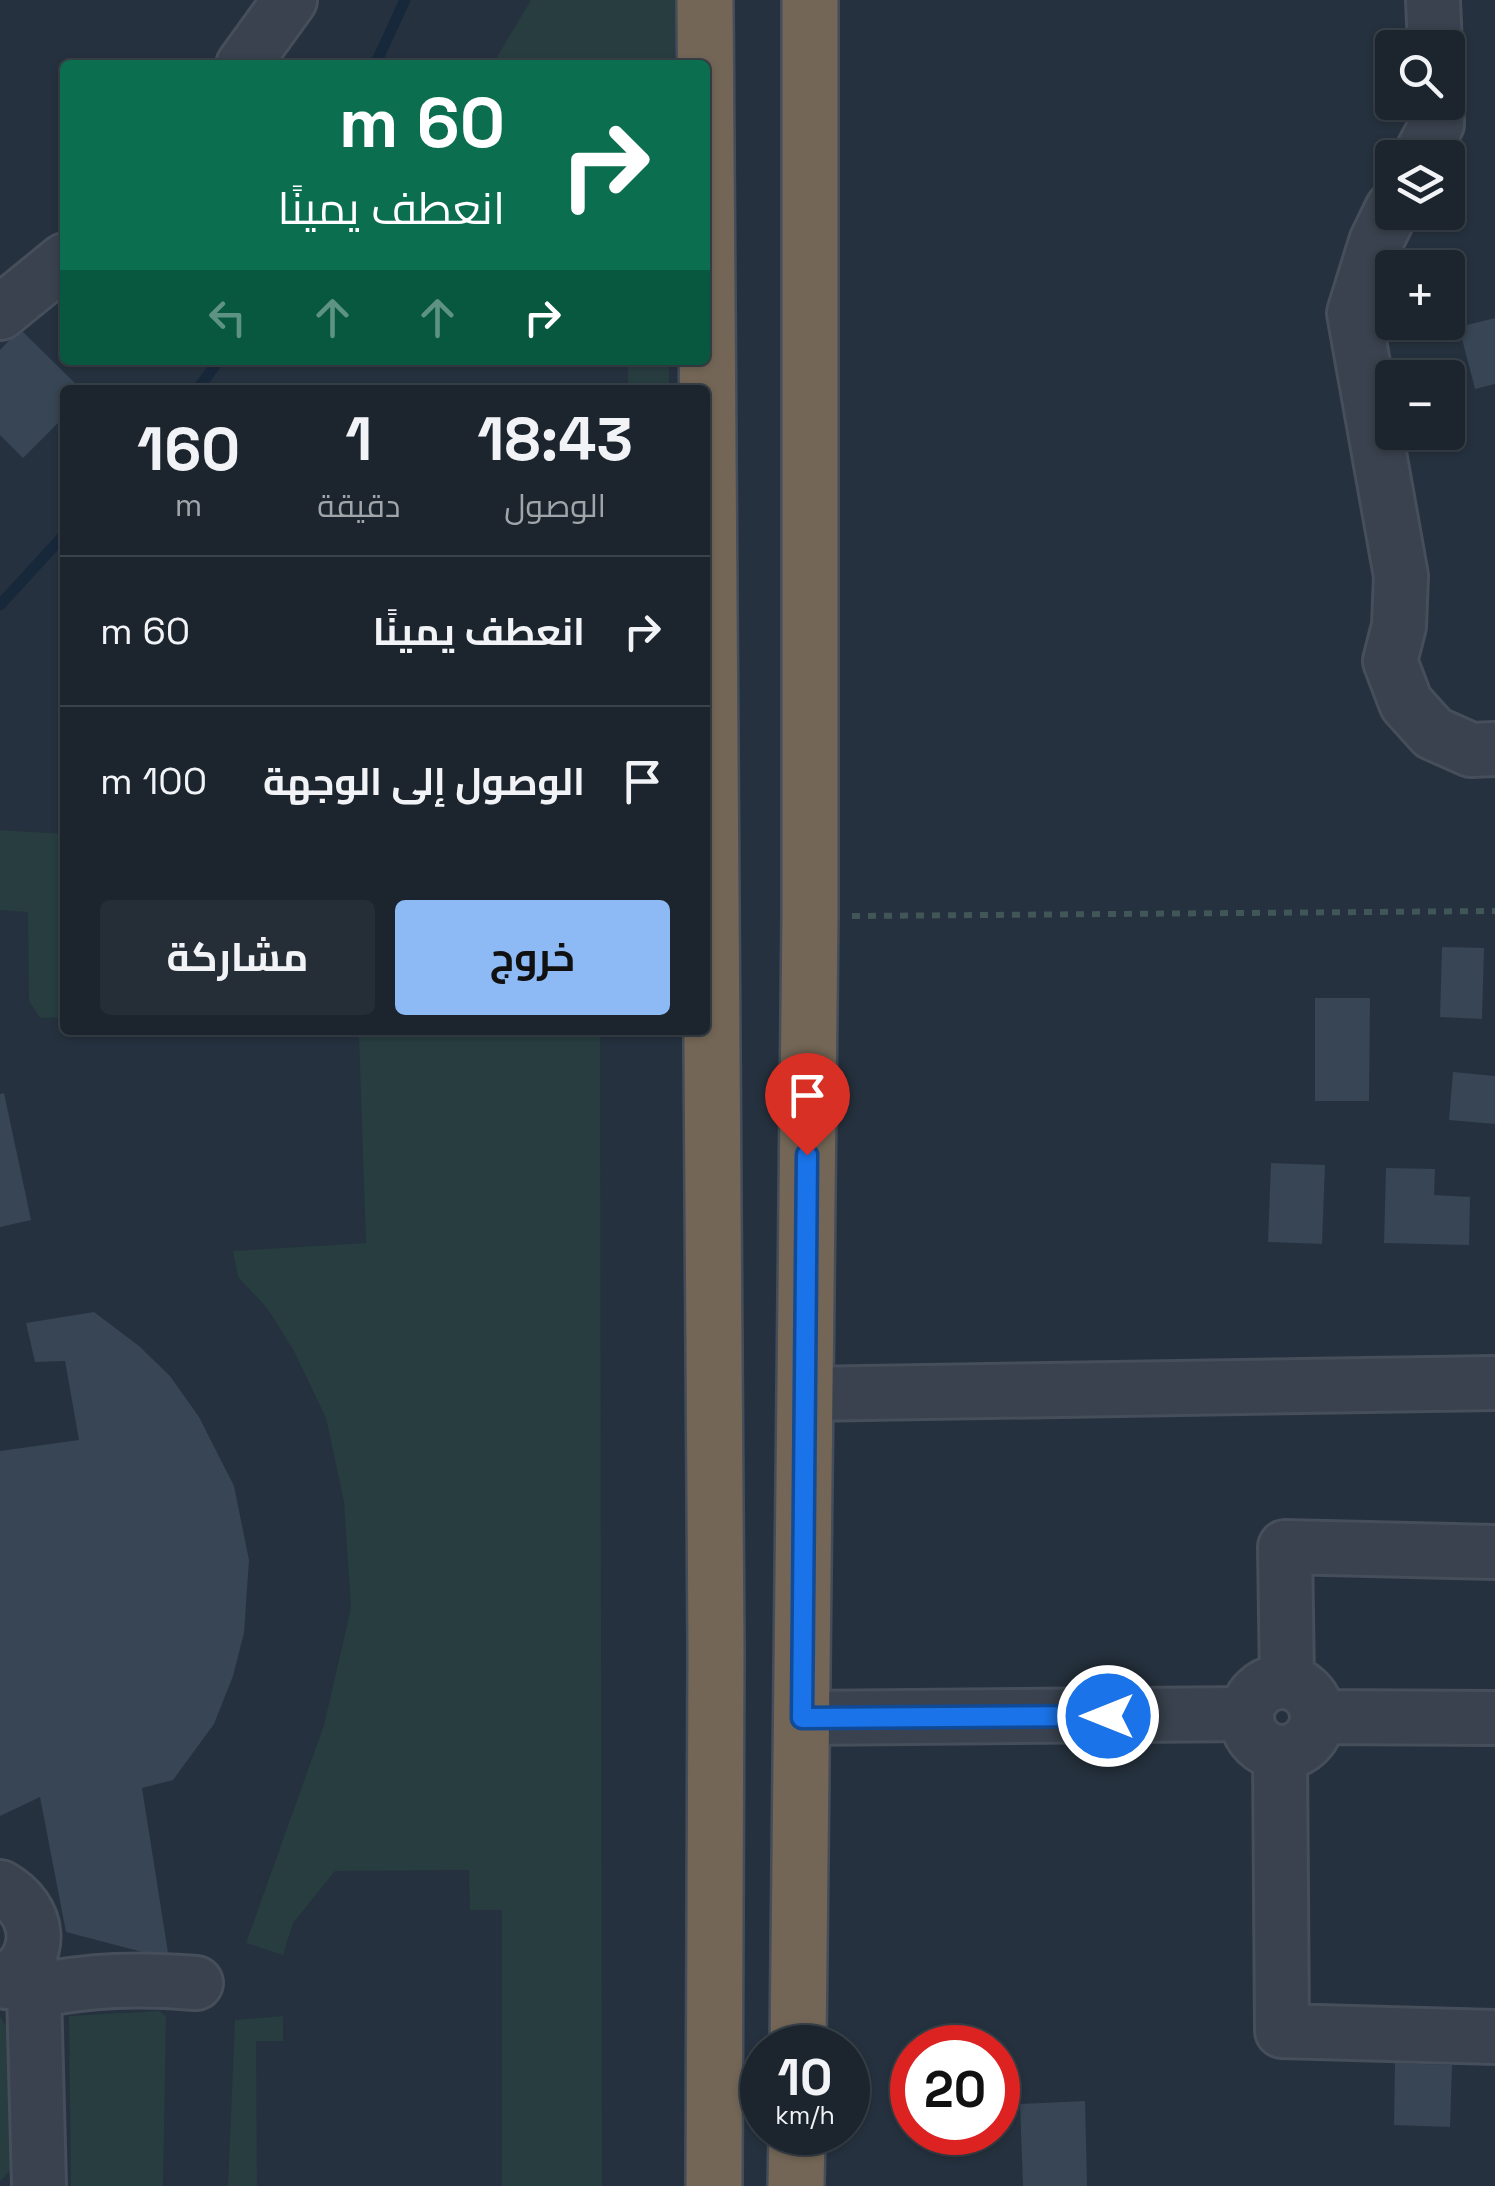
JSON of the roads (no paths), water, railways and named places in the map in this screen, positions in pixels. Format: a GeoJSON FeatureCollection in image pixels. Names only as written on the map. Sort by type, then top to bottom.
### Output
{"type":"FeatureCollection","features":[{"type":"Feature","properties":{"kind":"highway"},"geometry":{"type":"LineString","coordinates":[[705,0],[705,60]]}},
{"type":"Feature","properties":{"kind":"highway"},"geometry":{"type":"LineString","coordinates":[[798,2025],[810,916],[810,0]]}},
{"type":"Feature","properties":{"kind":"highway"},"geometry":{"type":"LineString","coordinates":[[710,750],[716,1650],[714,2186]]}},
{"type":"Feature","properties":{"kind":"highway"},"geometry":{"type":"LineString","coordinates":[[796,2186],[797,2155]]}},
{"type":"Feature","properties":{"kind":"street"},"geometry":{"type":"LineString","coordinates":[[246,60],[290,0]]}},
{"type":"Feature","properties":{"kind":"street"},"geometry":{"type":"LineString","coordinates":[[1433,0],[1434,30]]}},
{"type":"Feature","properties":{"kind":"street"},"geometry":{"type":"LineString","coordinates":[[1382,230],[1354,313],[1400,576],[1399,626],[1390,661],[1406,704],[1433,733],[1471,750],[1495,749]]}},
{"type":"Feature","properties":{"kind":"street"},"geometry":{"type":"LineString","coordinates":[[0,313],[60,264]]}},
{"type":"Feature","properties":{"kind":"street"},"geometry":{"type":"LineString","coordinates":[[804,1394],[1495,1383]]}},
{"type":"Feature","properties":{"kind":"street"},"geometry":{"type":"LineString","coordinates":[[1302,1700],[1286,1547],[1495,1552]]}},
{"type":"Feature","properties":{"kind":"street"},"geometry":{"type":"LineString","coordinates":[[1495,1718],[1302,1700],[1265,1686],[1250,1703],[1263,1734],[1282,2031],[1495,2037]]}},
{"type":"Feature","properties":{"kind":"street"},"geometry":{"type":"LineString","coordinates":[[802,1718],[1263,1734]]}},
{"type":"Feature","properties":{"kind":"street"},"geometry":{"type":"LineString","coordinates":[[0,1887],[14,1896],[32,1924],[21,1978],[39,2186]]}},
{"type":"Feature","properties":{"kind":"street"},"geometry":{"type":"LineString","coordinates":[[21,1978],[134,1978],[196,1983]]}},
{"type":"Feature","properties":{"kind":"waterway"},"geometry":{"type":"LineString","coordinates":[[377,60],[405,0]]}},
{"type":"Feature","properties":{"kind":"waterway"},"geometry":{"type":"LineString","coordinates":[[201,385],[215,365]]}},
{"type":"Feature","properties":{"kind":"waterway"},"geometry":{"type":"LineString","coordinates":[[0,605],[60,539]]}}]}
